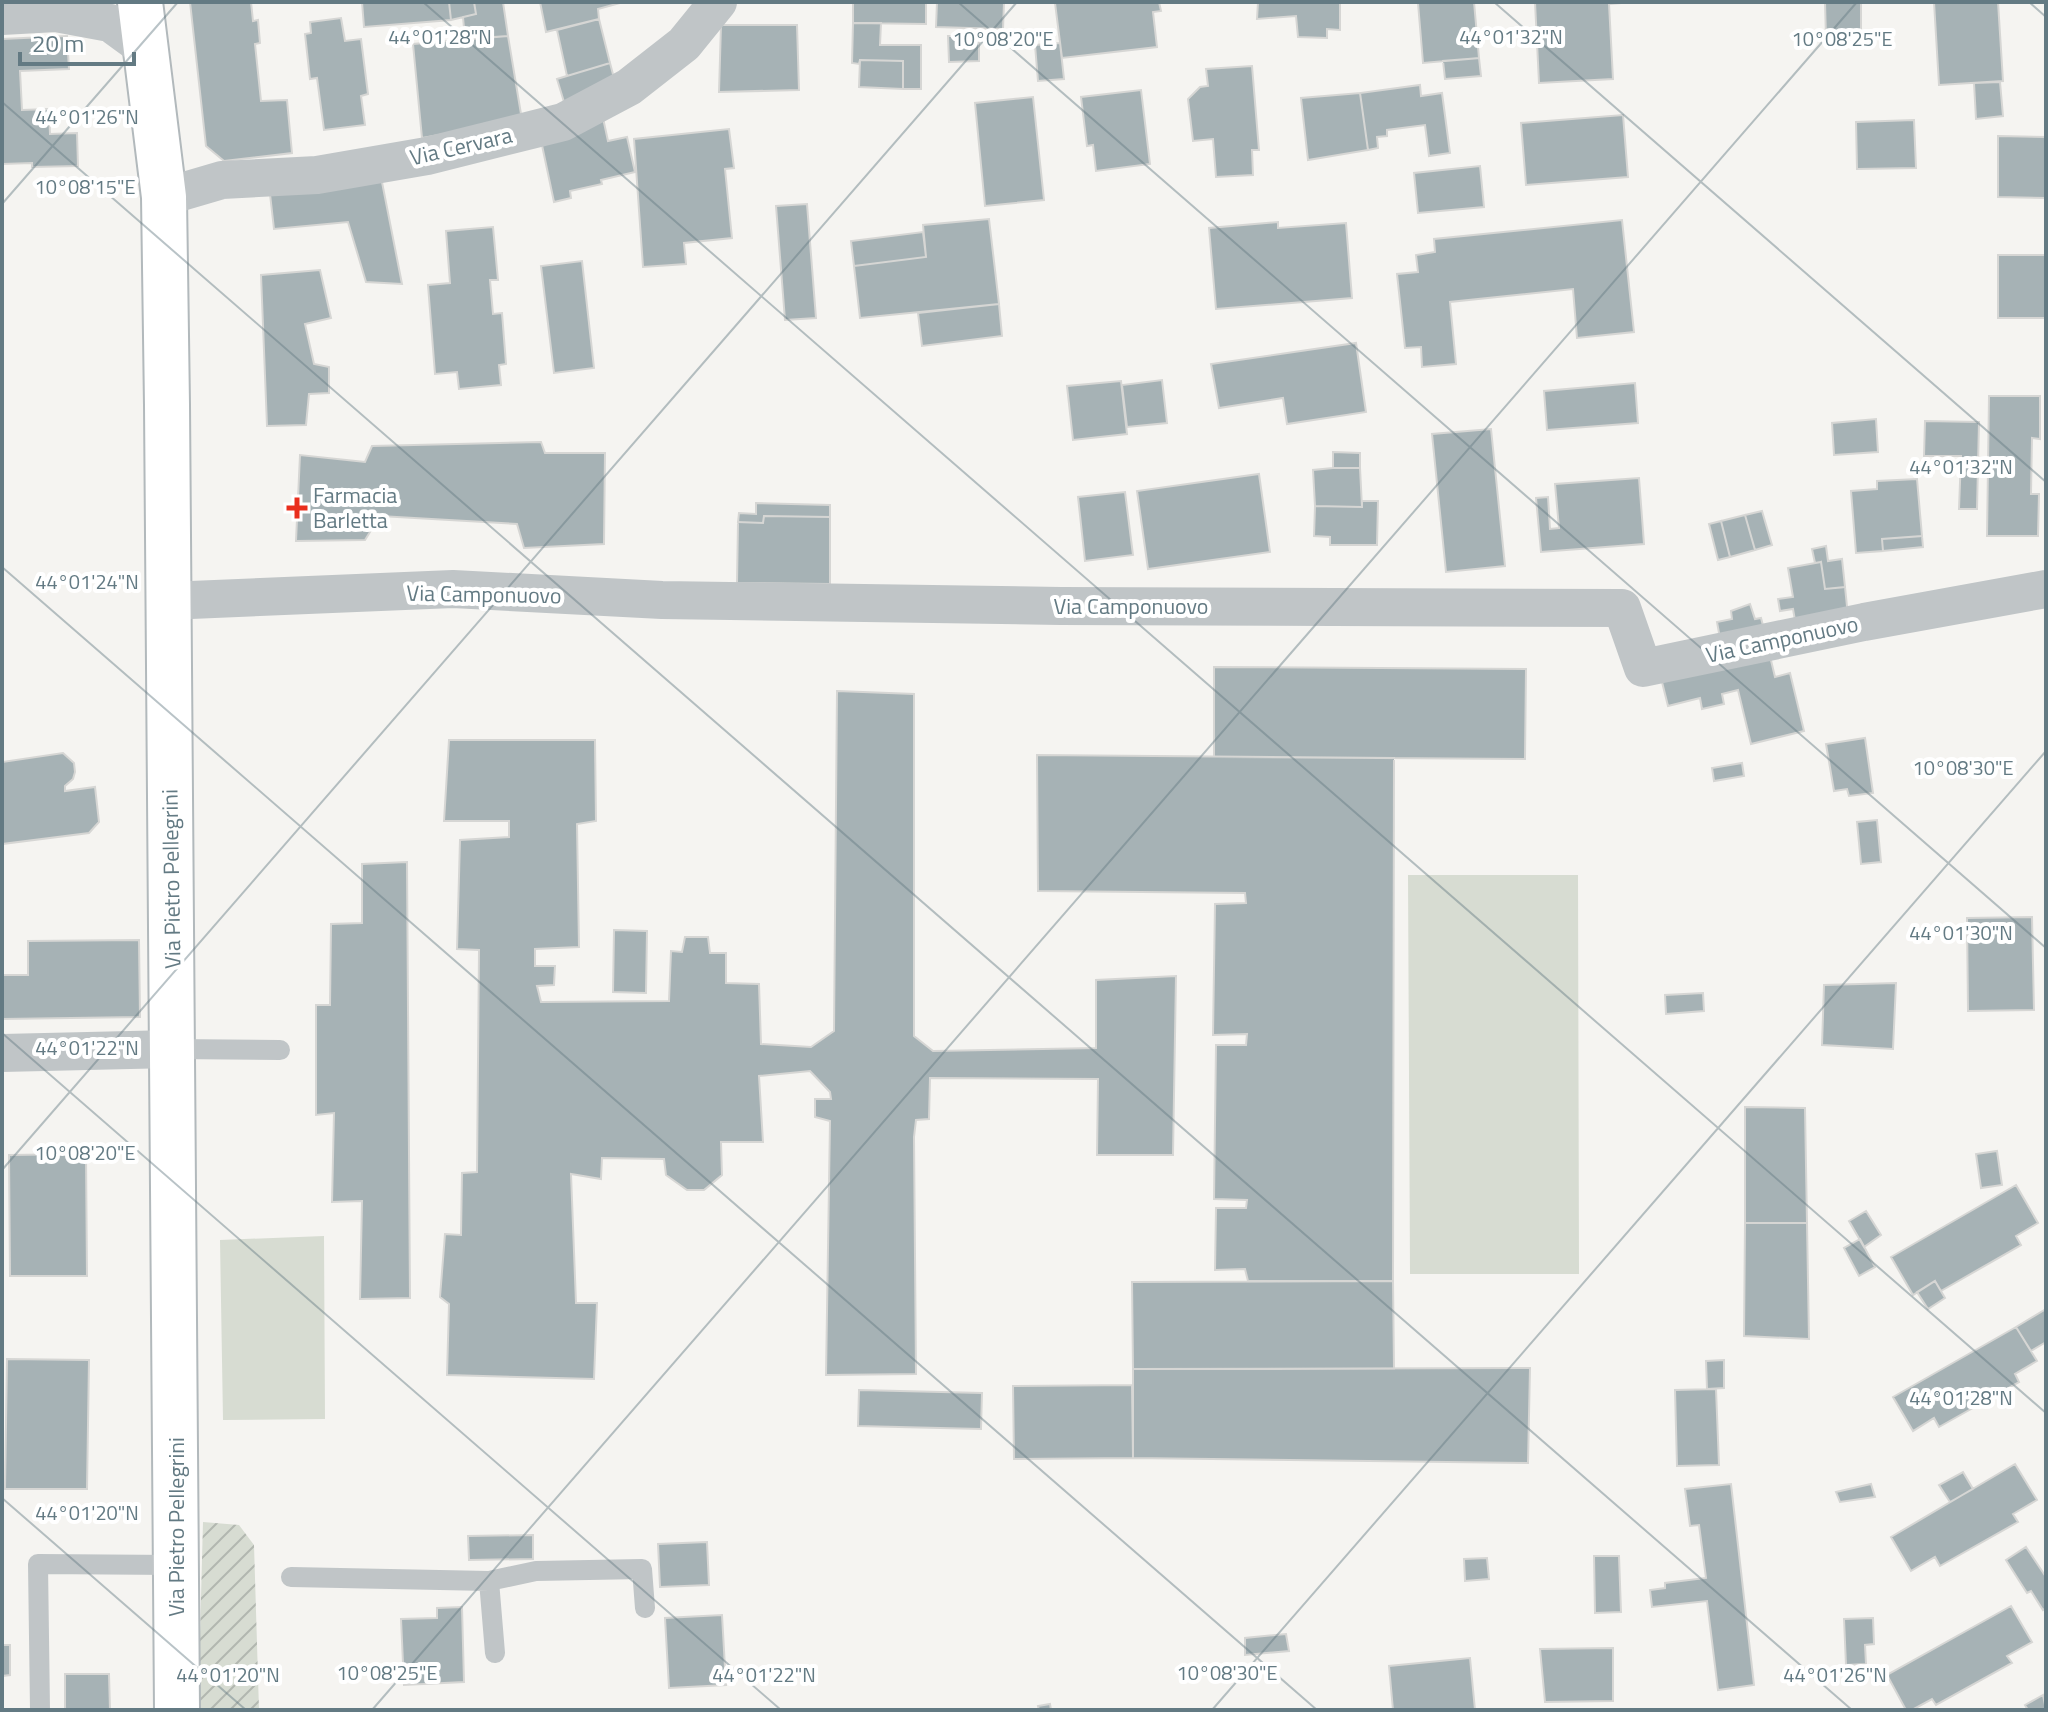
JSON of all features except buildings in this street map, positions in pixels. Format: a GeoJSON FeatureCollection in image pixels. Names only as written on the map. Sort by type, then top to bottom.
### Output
{"type":"FeatureCollection","features":[{"type":"Feature","properties":{"kind":"main road","name":"Via Pietro Pellegrini"},"geometry":{"type":"LineString","coordinates":[[140,2],[164,197],[177,1710]]}},
{"type":"Feature","properties":{"kind":"street","name":"Via Cervara"},"geometry":{"type":"LineString","coordinates":[[164,197],[222,180],[317,175],[427,156],[563,122],[629,87],[684,44],[718,2]]}},
{"type":"Feature","properties":{"kind":"street"},"geometry":{"type":"LineString","coordinates":[[2,16],[56,13],[110,23],[147,50]]}},
{"type":"Feature","properties":{"kind":"street","name":"Via Camponuovo"},"geometry":{"type":"LineString","coordinates":[[167,601],[453,589],[694,601],[1622,608],[1643,668],[1864,622],[2046,589]]}},
{"type":"Feature","properties":{"kind":"street"},"geometry":{"type":"LineString","coordinates":[[2,1053],[173,1049]]}},
{"type":"Feature","properties":{"kind":"lane"},"geometry":{"type":"LineString","coordinates":[[173,1049],[280,1050]]}},
{"type":"Feature","properties":{"kind":"lane"},"geometry":{"type":"LineString","coordinates":[[40,1710],[38,1564],[176,1565]]}},
{"type":"Feature","properties":{"kind":"lane"},"geometry":{"type":"LineString","coordinates":[[291,1577],[489,1581],[536,1571],[642,1569],[645,1608]]}},
{"type":"Feature","properties":{"kind":"lane"},"geometry":{"type":"LineString","coordinates":[[489,1581],[495,1653]]}},
{"type":"Feature","properties":{"kind":"shaded area"},"geometry":{"type":"Polygon","coordinates":[[[1408,875],[1578,875],[1579,1274],[1410,1274],[1408,875]]]}},
{"type":"Feature","properties":{"kind":"shaded area"},"geometry":{"type":"Polygon","coordinates":[[[324,1236],[325,1419],[223,1420],[220,1240],[324,1236]]]}},
{"type":"Feature","properties":{"kind":"shaded area"},"geometry":{"type":"Polygon","coordinates":[[[203,1522],[239,1525],[254,1545],[259,1710],[198,1710],[203,1522]]]}},
{"type":"Feature","properties":{"kind":"place","name":"Farmacia Barletta"},"geometry":{"type":"Point","coordinates":[297,508]}}]}
